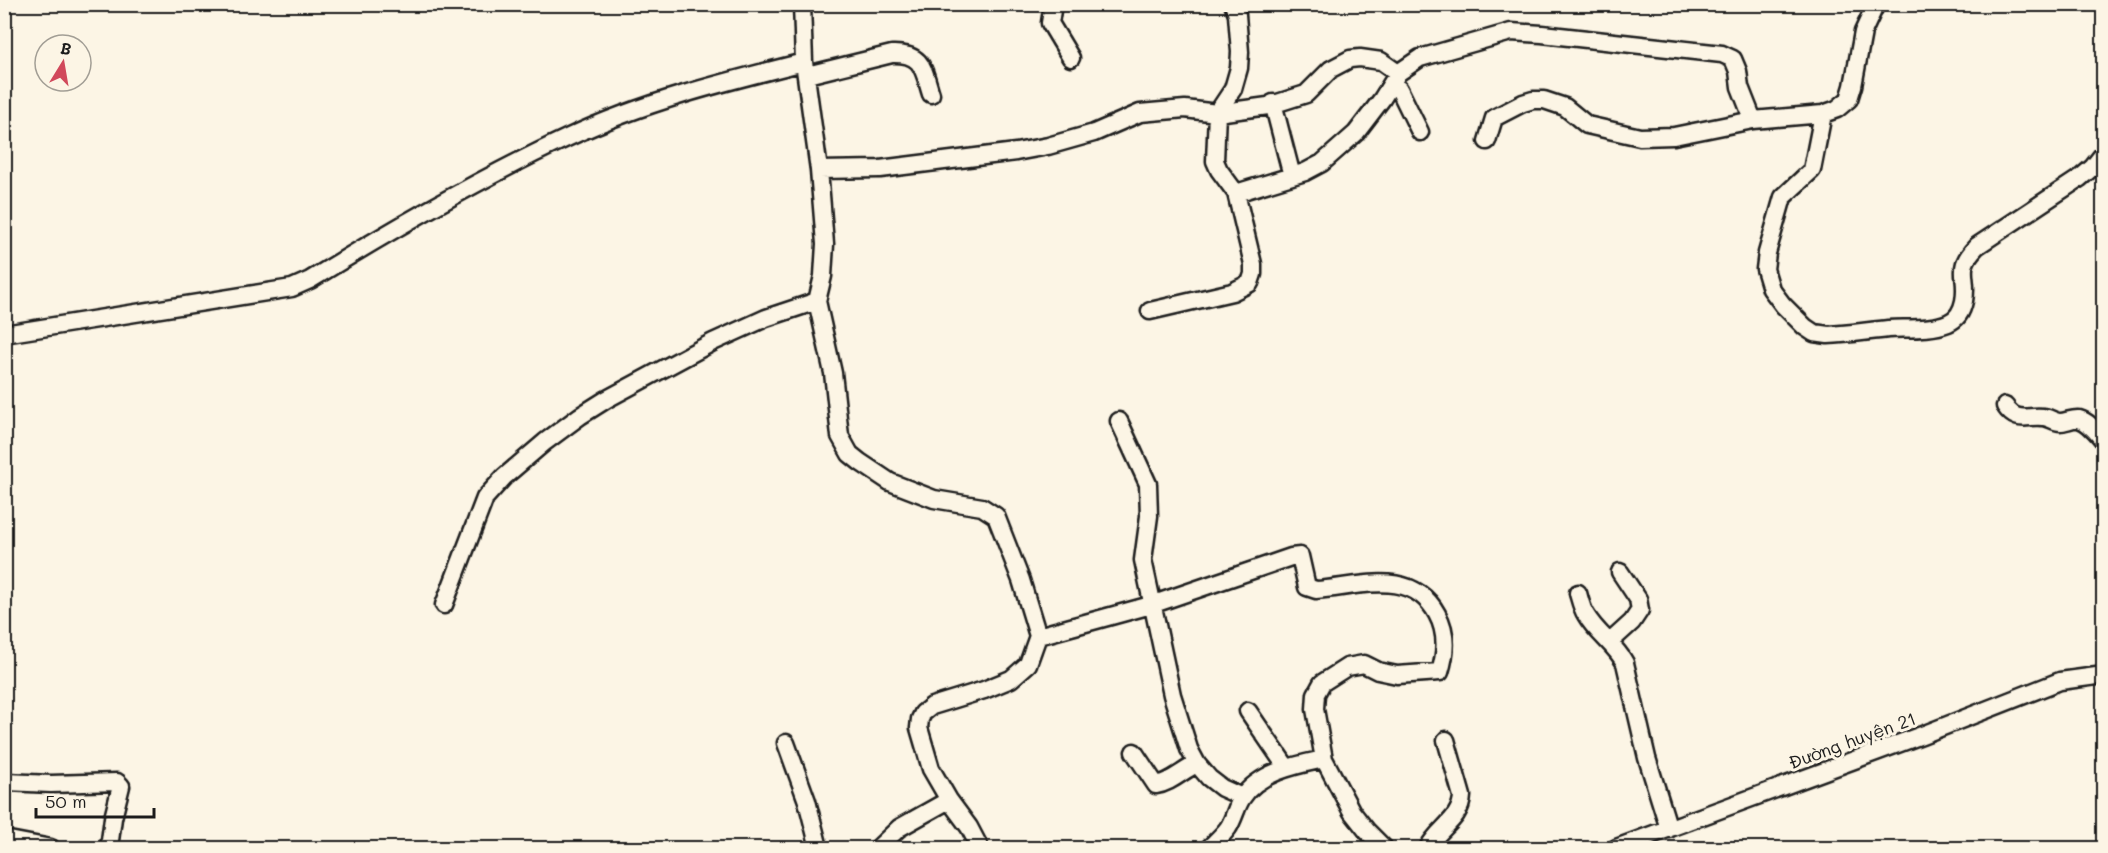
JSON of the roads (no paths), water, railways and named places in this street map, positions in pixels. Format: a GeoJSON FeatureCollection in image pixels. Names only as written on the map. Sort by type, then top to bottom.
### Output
{"type":"FeatureCollection","features":[{"type":"Feature","properties":{"kind":"street"},"geometry":{"type":"LineString","coordinates":[[802,4],[805,68],[819,170],[825,261],[817,302],[833,373],[837,421],[845,446],[860,462],[904,488],[934,499],[982,507],[996,516],[1022,580],[1038,636],[1028,664],[1019,673],[1001,684],[932,706],[923,713],[920,719],[922,739],[931,769],[949,800],[969,827],[980,849]]}},
{"type":"Feature","properties":{"kind":"street"},"geometry":{"type":"LineString","coordinates":[[1053,4],[1050,22],[1071,58]]}},
{"type":"Feature","properties":{"kind":"street"},"geometry":{"type":"LineString","coordinates":[[1150,311],[1232,292],[1250,283],[1254,274],[1236,193],[1215,161],[1217,113],[1233,89],[1239,68],[1237,15],[1233,4]]}},
{"type":"Feature","properties":{"kind":"street"},"geometry":{"type":"LineString","coordinates":[[1487,141],[1494,118],[1511,108],[1533,100],[1544,100],[1566,107],[1587,125],[1640,137],[1674,136],[1753,120],[1823,114],[1837,109],[1849,99],[1863,32],[1876,4]]}},
{"type":"Feature","properties":{"kind":"street"},"geometry":{"type":"LineString","coordinates":[[1236,193],[1292,176],[1332,156],[1356,133],[1395,79],[1420,58],[1511,32],[1722,54],[1734,59],[1740,87],[1753,120]]}},
{"type":"Feature","properties":{"kind":"street"},"geometry":{"type":"LineString","coordinates":[[4,334],[292,288],[310,280],[456,196],[570,137],[683,93],[805,68],[906,53],[922,64],[931,94]]}},
{"type":"Feature","properties":{"kind":"street"},"geometry":{"type":"LineString","coordinates":[[819,170],[880,169],[1016,152],[1094,133],[1140,113],[1185,109],[1217,113],[1245,110],[1306,94],[1331,69],[1350,59],[1370,58],[1381,61],[1395,79],[1420,132]]}},
{"type":"Feature","properties":{"kind":"street"},"geometry":{"type":"LineString","coordinates":[[1273,103],[1292,176]]}},
{"type":"Feature","properties":{"kind":"street"},"geometry":{"type":"LineString","coordinates":[[1823,114],[1812,170],[1784,197],[1767,253],[1765,269],[1771,289],[1783,305],[1805,327],[1814,333],[1828,335],[1947,324],[1955,319],[1960,313],[1964,299],[1962,267],[1968,256],[1977,246],[2080,178],[2093,167],[2103,153]]}},
{"type":"Feature","properties":{"kind":"street"},"geometry":{"type":"LineString","coordinates":[[444,605],[485,498],[504,477],[545,442],[607,399],[713,342],[766,318],[817,302]]}},
{"type":"Feature","properties":{"kind":"street"},"geometry":{"type":"LineString","coordinates":[[2005,406],[2009,413],[2031,419],[2041,416],[2059,423],[2078,419],[2090,425],[2103,441]]}},
{"type":"Feature","properties":{"kind":"street"},"geometry":{"type":"LineString","coordinates":[[1119,421],[1148,484],[1149,516],[1143,560],[1172,695],[1189,749],[1197,764],[1209,778],[1222,788],[1242,797]]}},
{"type":"Feature","properties":{"kind":"street"},"geometry":{"type":"LineString","coordinates":[[1038,636],[1151,605],[1300,556],[1307,587],[1316,590],[1384,583],[1402,584],[1421,592],[1432,604],[1445,634],[1444,660],[1440,672],[1397,675],[1364,664],[1347,667],[1322,683],[1316,694],[1315,709],[1324,759],[1352,812],[1384,849]]}},
{"type":"Feature","properties":{"kind":"street"},"geometry":{"type":"LineString","coordinates":[[1610,642],[1632,622],[1640,610],[1638,599],[1620,572]]}},
{"type":"Feature","properties":{"kind":"street"},"geometry":{"type":"LineString","coordinates":[[1578,593],[1584,613],[1596,630],[1619,652],[1625,663],[1647,758],[1669,829]]}},
{"type":"Feature","properties":{"kind":"street","name":"Đường huyện 21"},"geometry":{"type":"LineString","coordinates":[[1616,849],[2060,681],[2103,675]]}},
{"type":"Feature","properties":{"kind":"street"},"geometry":{"type":"LineString","coordinates":[[1248,711],[1287,768]]}},
{"type":"Feature","properties":{"kind":"street"},"geometry":{"type":"LineString","coordinates":[[1428,849],[1432,841],[1455,817],[1462,804],[1462,796],[1446,740]]}},
{"type":"Feature","properties":{"kind":"street"},"geometry":{"type":"LineString","coordinates":[[786,743],[807,801],[819,849]]}},
{"type":"Feature","properties":{"kind":"street"},"geometry":{"type":"LineString","coordinates":[[1134,752],[1156,785],[1166,784],[1185,769],[1197,764]]}},
{"type":"Feature","properties":{"kind":"street"},"geometry":{"type":"LineString","coordinates":[[1209,849],[1228,828],[1242,797],[1266,777],[1287,768],[1324,759]]}},
{"type":"Feature","properties":{"kind":"street"},"geometry":{"type":"LineString","coordinates":[[4,785],[6,782],[15,781],[51,784],[117,782],[121,786],[113,818],[109,849]]}},
{"type":"Feature","properties":{"kind":"street"},"geometry":{"type":"LineString","coordinates":[[878,849],[899,828],[949,800]]}},
{"type":"Feature","properties":{"kind":"street"},"geometry":{"type":"LineString","coordinates":[[4,839],[51,849]]}}]}
